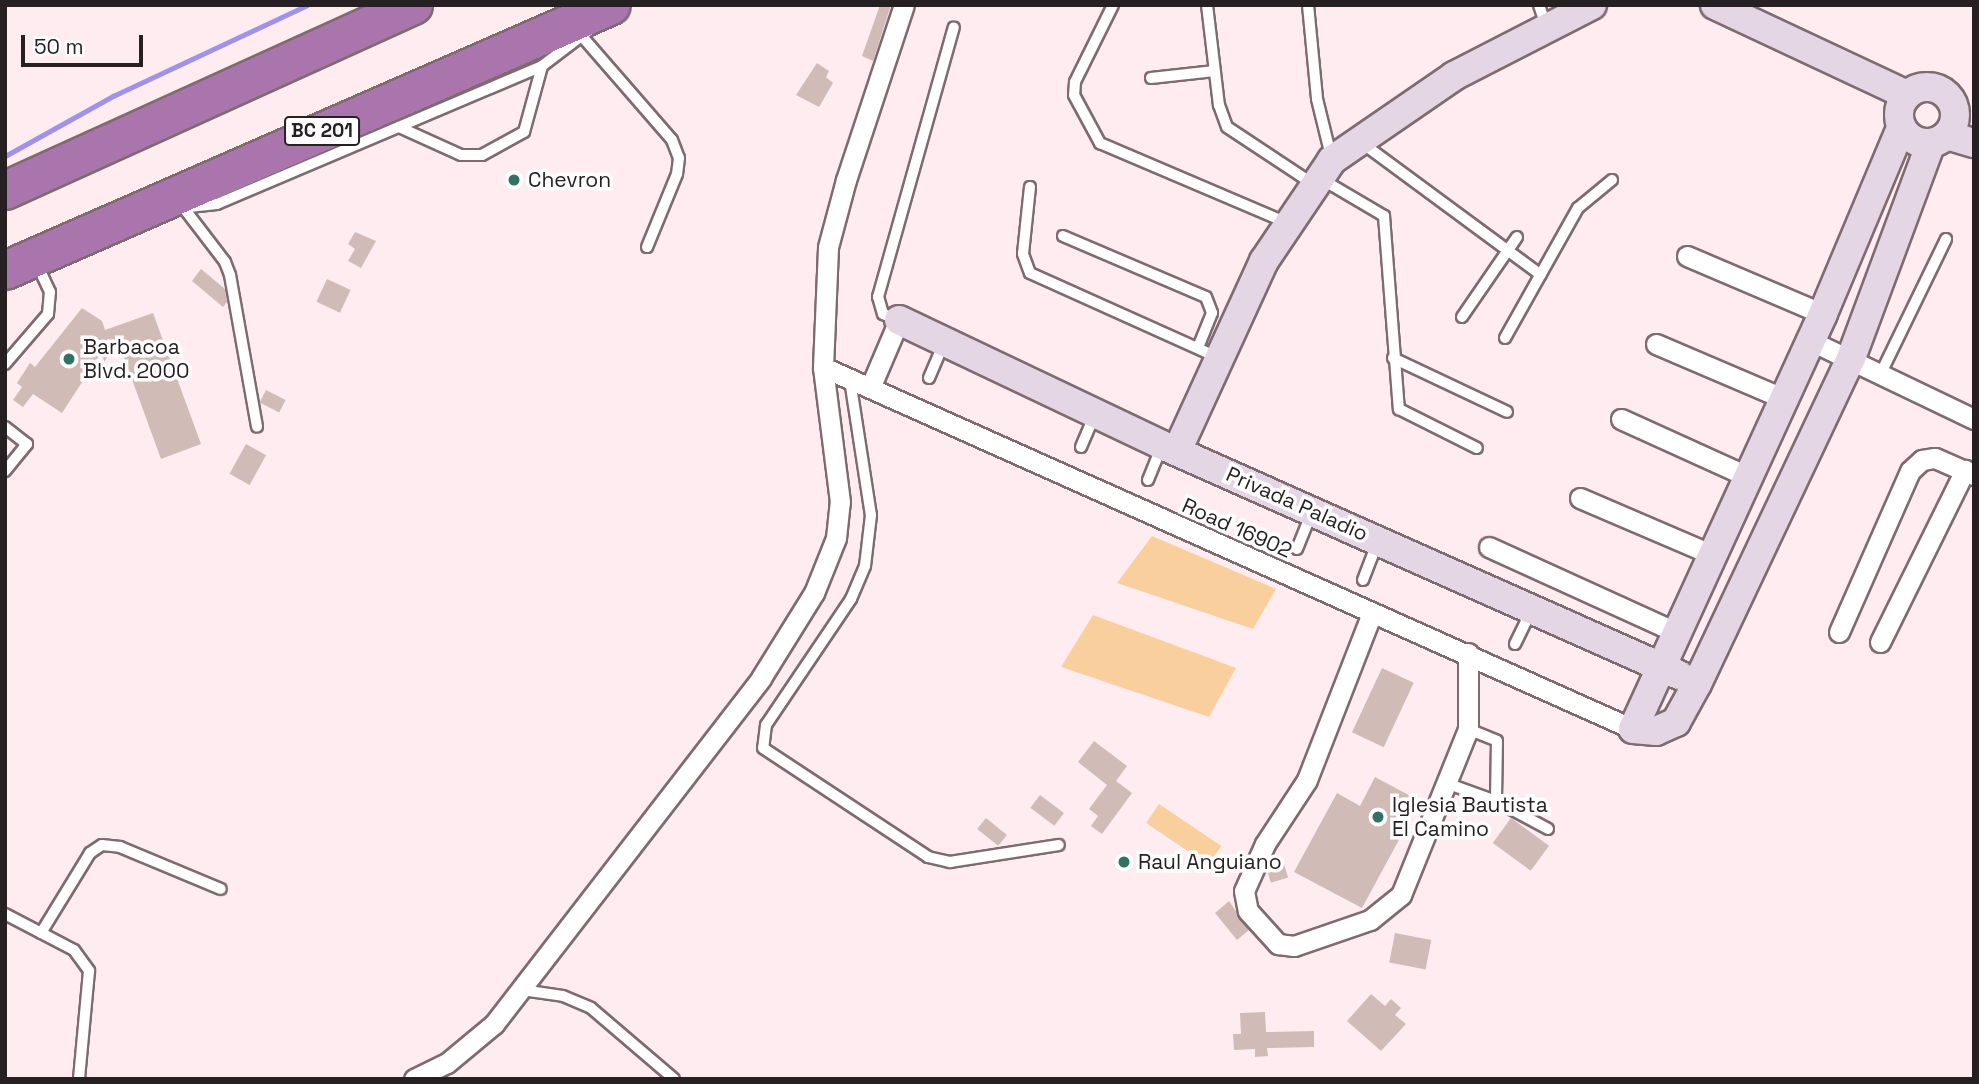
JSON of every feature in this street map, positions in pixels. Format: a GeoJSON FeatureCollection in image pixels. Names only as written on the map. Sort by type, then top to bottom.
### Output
{"type":"FeatureCollection","features":[{"type":"Feature","properties":{"kind":"highway"},"geometry":{"type":"LineString","coordinates":[[5,190],[413,5]]}},
{"type":"Feature","properties":{"kind":"highway","name":"BC 201"},"geometry":{"type":"LineString","coordinates":[[19,263],[171,203],[577,31],[609,6]]}},
{"type":"Feature","properties":{"kind":"street"},"geometry":{"type":"LineString","coordinates":[[414,1079],[447,1063],[472,1044],[522,990],[761,678],[814,593],[836,538],[840,502],[823,367],[828,247],[850,167],[904,5]]}},
{"type":"Feature","properties":{"kind":"street"},"geometry":{"type":"LineString","coordinates":[[1169,448],[1208,353],[1321,174],[1358,140],[1542,16],[1592,5]]}},
{"type":"Feature","properties":{"kind":"street"},"geometry":{"type":"LineString","coordinates":[[1723,6],[1907,95],[1932,88],[1963,106],[1939,139],[1851,358],[1697,684],[1676,722],[1656,731],[1633,729],[1824,314],[1901,128],[1899,110],[1907,95]]}},
{"type":"Feature","properties":{"kind":"street"},"geometry":{"type":"LineString","coordinates":[[1901,128],[1914,140],[1939,139],[1974,143]]}},
{"type":"Feature","properties":{"kind":"street"},"geometry":{"type":"LineString","coordinates":[[1687,256],[1824,314]]}},
{"type":"Feature","properties":{"kind":"street"},"geometry":{"type":"LineString","coordinates":[[870,388],[899,320]]}},
{"type":"Feature","properties":{"kind":"street","name":"Privada Paladio"},"geometry":{"type":"LineString","coordinates":[[899,320],[945,339],[1169,448],[1697,684]]}},
{"type":"Feature","properties":{"kind":"street"},"geometry":{"type":"LineString","coordinates":[[1811,341],[1973,415]]}},
{"type":"Feature","properties":{"kind":"street"},"geometry":{"type":"LineString","coordinates":[[1656,344],[1784,398]]}},
{"type":"Feature","properties":{"kind":"street","name":"Road 16902"},"geometry":{"type":"LineString","coordinates":[[823,367],[1633,729]]}},
{"type":"Feature","properties":{"kind":"street"},"geometry":{"type":"LineString","coordinates":[[1621,419],[1749,477]]}},
{"type":"Feature","properties":{"kind":"street"},"geometry":{"type":"LineString","coordinates":[[1839,632],[1910,471],[1922,460],[1935,458],[1969,472],[1880,642]]}},
{"type":"Feature","properties":{"kind":"street"},"geometry":{"type":"LineString","coordinates":[[1580,498],[1713,555]]}},
{"type":"Feature","properties":{"kind":"street"},"geometry":{"type":"LineString","coordinates":[[1489,547],[1678,633]]}},
{"type":"Feature","properties":{"kind":"street"},"geometry":{"type":"LineString","coordinates":[[1371,612],[1307,780],[1265,844],[1244,891],[1248,911],[1286,947],[1384,912],[1401,895],[1468,729],[1468,653]]}},
{"type":"Feature","properties":{"kind":"lane"},"geometry":{"type":"LineString","coordinates":[[1113,5],[1075,82],[1074,95],[1100,143],[1288,223]]}},
{"type":"Feature","properties":{"kind":"lane"},"geometry":{"type":"LineString","coordinates":[[1207,5],[1215,71],[1227,127],[1321,174],[1384,216],[1399,409],[1477,449]]}},
{"type":"Feature","properties":{"kind":"lane"},"geometry":{"type":"LineString","coordinates":[[1308,5],[1321,174]]}},
{"type":"Feature","properties":{"kind":"lane"},"geometry":{"type":"LineString","coordinates":[[899,320],[883,314],[878,297],[954,27]]}},
{"type":"Feature","properties":{"kind":"lane"},"geometry":{"type":"LineString","coordinates":[[171,203],[217,204],[399,127],[542,66],[577,31],[673,139],[679,158],[677,174],[647,247]]}},
{"type":"Feature","properties":{"kind":"lane"},"geometry":{"type":"LineString","coordinates":[[399,127],[461,155],[482,155],[524,132],[542,66]]}},
{"type":"Feature","properties":{"kind":"lane"},"geometry":{"type":"LineString","coordinates":[[1151,78],[1215,71]]}},
{"type":"Feature","properties":{"kind":"lane"},"geometry":{"type":"LineString","coordinates":[[1358,140],[1541,275]]}},
{"type":"Feature","properties":{"kind":"lane"},"geometry":{"type":"LineString","coordinates":[[1505,338],[1578,208],[1612,180]]}},
{"type":"Feature","properties":{"kind":"lane"},"geometry":{"type":"LineString","coordinates":[[1030,187],[1023,254],[1030,273],[1208,353],[1212,313],[1206,297],[1063,236]]}},
{"type":"Feature","properties":{"kind":"lane"},"geometry":{"type":"LineString","coordinates":[[171,203],[225,262],[230,275],[257,427]]}},
{"type":"Feature","properties":{"kind":"lane"},"geometry":{"type":"LineString","coordinates":[[1462,317],[1517,237]]}},
{"type":"Feature","properties":{"kind":"lane"},"geometry":{"type":"LineString","coordinates":[[1881,373],[1946,239]]}},
{"type":"Feature","properties":{"kind":"lane"},"geometry":{"type":"LineString","coordinates":[[5,364],[48,314],[52,303],[19,263]]}},
{"type":"Feature","properties":{"kind":"lane"},"geometry":{"type":"LineString","coordinates":[[929,378],[945,339]]}},
{"type":"Feature","properties":{"kind":"lane"},"geometry":{"type":"LineString","coordinates":[[1393,358],[1507,412]]}},
{"type":"Feature","properties":{"kind":"lane"},"geometry":{"type":"LineString","coordinates":[[850,379],[871,515],[865,566],[851,599],[766,724],[763,748],[928,857],[950,862],[1059,845]]}},
{"type":"Feature","properties":{"kind":"lane"},"geometry":{"type":"LineString","coordinates":[[1081,447],[1096,412]]}},
{"type":"Feature","properties":{"kind":"lane"},"geometry":{"type":"LineString","coordinates":[[5,427],[27,444],[5,471]]}},
{"type":"Feature","properties":{"kind":"lane"},"geometry":{"type":"LineString","coordinates":[[1148,481],[1169,448]]}},
{"type":"Feature","properties":{"kind":"lane"},"geometry":{"type":"LineString","coordinates":[[1297,549],[1312,511]]}},
{"type":"Feature","properties":{"kind":"lane"},"geometry":{"type":"LineString","coordinates":[[1363,580],[1379,541]]}},
{"type":"Feature","properties":{"kind":"lane"},"geometry":{"type":"LineString","coordinates":[[1515,644],[1531,609]]}},
{"type":"Feature","properties":{"kind":"lane"},"geometry":{"type":"LineString","coordinates":[[1468,729],[1497,741],[1496,801]]}},
{"type":"Feature","properties":{"kind":"lane"},"geometry":{"type":"LineString","coordinates":[[1446,783],[1496,801],[1548,829]]}},
{"type":"Feature","properties":{"kind":"lane"},"geometry":{"type":"LineString","coordinates":[[41,933],[90,853],[102,845],[120,847],[220,890]]}},
{"type":"Feature","properties":{"kind":"lane"},"geometry":{"type":"LineString","coordinates":[[5,914],[75,950],[89,971],[79,1079]]}},
{"type":"Feature","properties":{"kind":"lane"},"geometry":{"type":"LineString","coordinates":[[522,990],[562,996],[591,1008],[674,1079]]}},
{"type":"Feature","properties":{"kind":"shaded area"},"geometry":{"type":"Polygon","coordinates":[[[1152,536],[1276,589],[1253,629],[1117,583],[1152,536]]]}},
{"type":"Feature","properties":{"kind":"shaded area"},"geometry":{"type":"Polygon","coordinates":[[[1093,615],[1236,668],[1209,717],[1061,667],[1093,615]]]}},
{"type":"Feature","properties":{"kind":"shaded area"},"geometry":{"type":"Polygon","coordinates":[[[1159,804],[1221,846],[1208,865],[1146,823],[1159,804]]]}},
{"type":"Feature","properties":{"kind":"building"},"geometry":{"type":"Polygon","coordinates":[[[880,5],[891,5],[873,61],[862,56],[880,5]]]}},
{"type":"Feature","properties":{"kind":"building"},"geometry":{"type":"Polygon","coordinates":[[[817,63],[829,71],[826,77],[833,83],[819,107],[796,95],[817,63]]]}},
{"type":"Feature","properties":{"kind":"building"},"geometry":{"type":"Polygon","coordinates":[[[355,232],[376,241],[361,268],[348,261],[355,249],[348,244],[355,232]]]}},
{"type":"Feature","properties":{"kind":"building"},"geometry":{"type":"Polygon","coordinates":[[[201,269],[225,289],[227,302],[223,307],[192,281],[201,269]]]}},
{"type":"Feature","properties":{"kind":"building"},"geometry":{"type":"Polygon","coordinates":[[[327,279],[351,290],[340,313],[316,302],[327,279]]]}},
{"type":"Feature","properties":{"kind":"building"},"geometry":{"type":"Polygon","coordinates":[[[82,308],[102,321],[105,330],[153,313],[201,444],[161,459],[118,341],[104,362],[101,353],[62,413],[33,394],[23,407],[13,400],[22,387],[17,383],[30,363],[35,367],[82,308]]]}},
{"type":"Feature","properties":{"kind":"building"},"geometry":{"type":"Polygon","coordinates":[[[266,390],[286,400],[279,412],[260,402],[266,390]]]}},
{"type":"Feature","properties":{"kind":"building"},"geometry":{"type":"Polygon","coordinates":[[[246,444],[266,455],[250,485],[230,474],[246,444]]]}},
{"type":"Feature","properties":{"kind":"building"},"geometry":{"type":"Polygon","coordinates":[[[1382,668],[1414,683],[1384,747],[1352,732],[1382,668]]]}},
{"type":"Feature","properties":{"kind":"building"},"geometry":{"type":"Polygon","coordinates":[[[1094,741],[1127,766],[1116,781],[1132,793],[1102,834],[1091,826],[1098,816],[1089,809],[1107,785],[1078,762],[1094,741]]]}},
{"type":"Feature","properties":{"kind":"building"},"geometry":{"type":"Polygon","coordinates":[[[1375,777],[1420,801],[1362,908],[1294,872],[1337,793],[1360,806],[1375,777]]]}},
{"type":"Feature","properties":{"kind":"building"},"geometry":{"type":"Polygon","coordinates":[[[1040,795],[1064,813],[1054,826],[1030,808],[1040,795]]]}},
{"type":"Feature","properties":{"kind":"building"},"geometry":{"type":"Polygon","coordinates":[[[986,818],[1007,835],[998,846],[977,829],[986,818]]]}},
{"type":"Feature","properties":{"kind":"building"},"geometry":{"type":"Polygon","coordinates":[[[1511,818],[1549,846],[1531,871],[1493,843],[1511,818]]]}},
{"type":"Feature","properties":{"kind":"building"},"geometry":{"type":"Polygon","coordinates":[[[1284,864],[1288,877],[1271,883],[1267,869],[1284,864]]]}},
{"type":"Feature","properties":{"kind":"building"},"geometry":{"type":"Polygon","coordinates":[[[1229,901],[1249,930],[1237,940],[1215,913],[1229,901]]]}},
{"type":"Feature","properties":{"kind":"building"},"geometry":{"type":"Polygon","coordinates":[[[1395,933],[1431,940],[1426,970],[1389,962],[1395,933]]]}},
{"type":"Feature","properties":{"kind":"building"},"geometry":{"type":"Polygon","coordinates":[[[1371,994],[1385,1006],[1391,999],[1401,1008],[1395,1015],[1406,1024],[1381,1051],[1347,1021],[1371,994]]]}},
{"type":"Feature","properties":{"kind":"building"},"geometry":{"type":"Polygon","coordinates":[[[1265,1012],[1266,1032],[1314,1031],[1314,1047],[1267,1048],[1268,1056],[1255,1057],[1255,1049],[1234,1050],[1233,1034],[1241,1034],[1240,1013],[1265,1012]]]}},
{"type":"Feature","properties":{"kind":"waterway"},"geometry":{"type":"LineString","coordinates":[[5,156],[113,96],[307,5]]}},
{"type":"Feature","properties":{"kind":"place","name":"Chevron"},"geometry":{"type":"Point","coordinates":[514,180]}},
{"type":"Feature","properties":{"kind":"place","name":"Barbacoa Blvd. 2000"},"geometry":{"type":"Point","coordinates":[69,359]}},
{"type":"Feature","properties":{"kind":"place","name":"Iglesia Bautista El Camino"},"geometry":{"type":"Point","coordinates":[1378,817]}},
{"type":"Feature","properties":{"kind":"place","name":"Raul Anguiano"},"geometry":{"type":"Point","coordinates":[1124,862]}}]}
